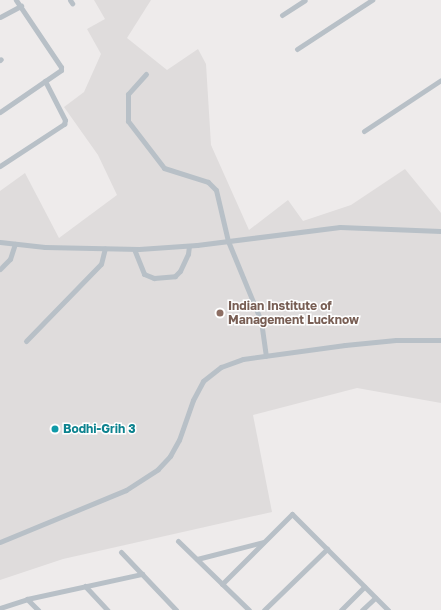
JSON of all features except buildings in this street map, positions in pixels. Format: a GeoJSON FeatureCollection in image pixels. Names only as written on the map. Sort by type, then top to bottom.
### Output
{"type":"FeatureCollection","features":[{"type":"Feature","properties":{"kind":"street"},"geometry":{"type":"LineString","coordinates":[[0,112],[61,70],[61,64],[16,0]]}},
{"type":"Feature","properties":{"kind":"street"},"geometry":{"type":"LineString","coordinates":[[282,15],[304,0]]}},
{"type":"Feature","properties":{"kind":"street"},"geometry":{"type":"LineString","coordinates":[[297,49],[372,0]]}},
{"type":"Feature","properties":{"kind":"street"},"geometry":{"type":"LineString","coordinates":[[0,17],[20,6]]}},
{"type":"Feature","properties":{"kind":"street"},"geometry":{"type":"LineString","coordinates":[[146,74],[128,94],[128,121],[164,168],[208,182],[216,190],[228,241],[261,321],[266,356]]}},
{"type":"Feature","properties":{"kind":"street"},"geometry":{"type":"LineString","coordinates":[[364,131],[441,80]]}},
{"type":"Feature","properties":{"kind":"street"},"geometry":{"type":"LineString","coordinates":[[0,166],[64,124],[65,120],[45,81]]}},
{"type":"Feature","properties":{"kind":"street"},"geometry":{"type":"LineString","coordinates":[[0,242],[45,247],[134,249],[189,246],[340,227],[441,231]]}},
{"type":"Feature","properties":{"kind":"street"},"geometry":{"type":"LineString","coordinates":[[0,269],[10,259],[15,244]]}},
{"type":"Feature","properties":{"kind":"street"},"geometry":{"type":"LineString","coordinates":[[134,249],[144,274],[154,278],[175,276],[183,265],[188,254],[189,246]]}},
{"type":"Feature","properties":{"kind":"street"},"geometry":{"type":"LineString","coordinates":[[26,341],[101,264],[105,248]]}},
{"type":"Feature","properties":{"kind":"street"},"geometry":{"type":"LineString","coordinates":[[0,542],[126,490],[158,469],[170,456],[176,446],[192,400],[203,381],[221,367],[243,359],[396,340],[441,340]]}},
{"type":"Feature","properties":{"kind":"street"},"geometry":{"type":"LineString","coordinates":[[222,584],[292,514],[388,610]]}},
{"type":"Feature","properties":{"kind":"street"},"geometry":{"type":"LineString","coordinates":[[178,541],[249,610]]}},
{"type":"Feature","properties":{"kind":"street"},"geometry":{"type":"LineString","coordinates":[[197,560],[265,541]]}},
{"type":"Feature","properties":{"kind":"street"},"geometry":{"type":"LineString","coordinates":[[264,610],[327,549]]}},
{"type":"Feature","properties":{"kind":"street"},"geometry":{"type":"LineString","coordinates":[[121,552],[176,610]]}},
{"type":"Feature","properties":{"kind":"street"},"geometry":{"type":"LineString","coordinates":[[0,608],[27,599],[142,574]]}},
{"type":"Feature","properties":{"kind":"street"},"geometry":{"type":"LineString","coordinates":[[85,586],[107,610]]}},
{"type":"Feature","properties":{"kind":"street"},"geometry":{"type":"LineString","coordinates":[[341,610],[364,587]]}},
{"type":"Feature","properties":{"kind":"street"},"geometry":{"type":"LineString","coordinates":[[362,610],[375,598]]}},
{"type":"Feature","properties":{"kind":"street"},"geometry":{"type":"LineString","coordinates":[[27,599],[38,610]]}},
{"type":"Feature","properties":{"kind":"shaded area","name":"Indian Institute of Management Lucknow"},"geometry":{"type":"Polygon","coordinates":[[[94,0],[151,0],[127,38],[167,70],[198,49],[206,64],[211,145],[249,230],[288,200],[303,221],[351,205],[405,169],[441,213],[441,403],[357,388],[253,415],[272,512],[63,559],[0,580],[0,191],[25,173],[59,238],[117,195],[98,155],[64,107],[84,92],[101,54],[87,29],[105,19],[94,0]]]}},
{"type":"Feature","properties":{"kind":"place","name":"Indian Institute of Management Lucknow"},"geometry":{"type":"Point","coordinates":[220,313]}},
{"type":"Feature","properties":{"kind":"place","name":"Bodhi-Grih 3"},"geometry":{"type":"Point","coordinates":[55,429]}}]}
